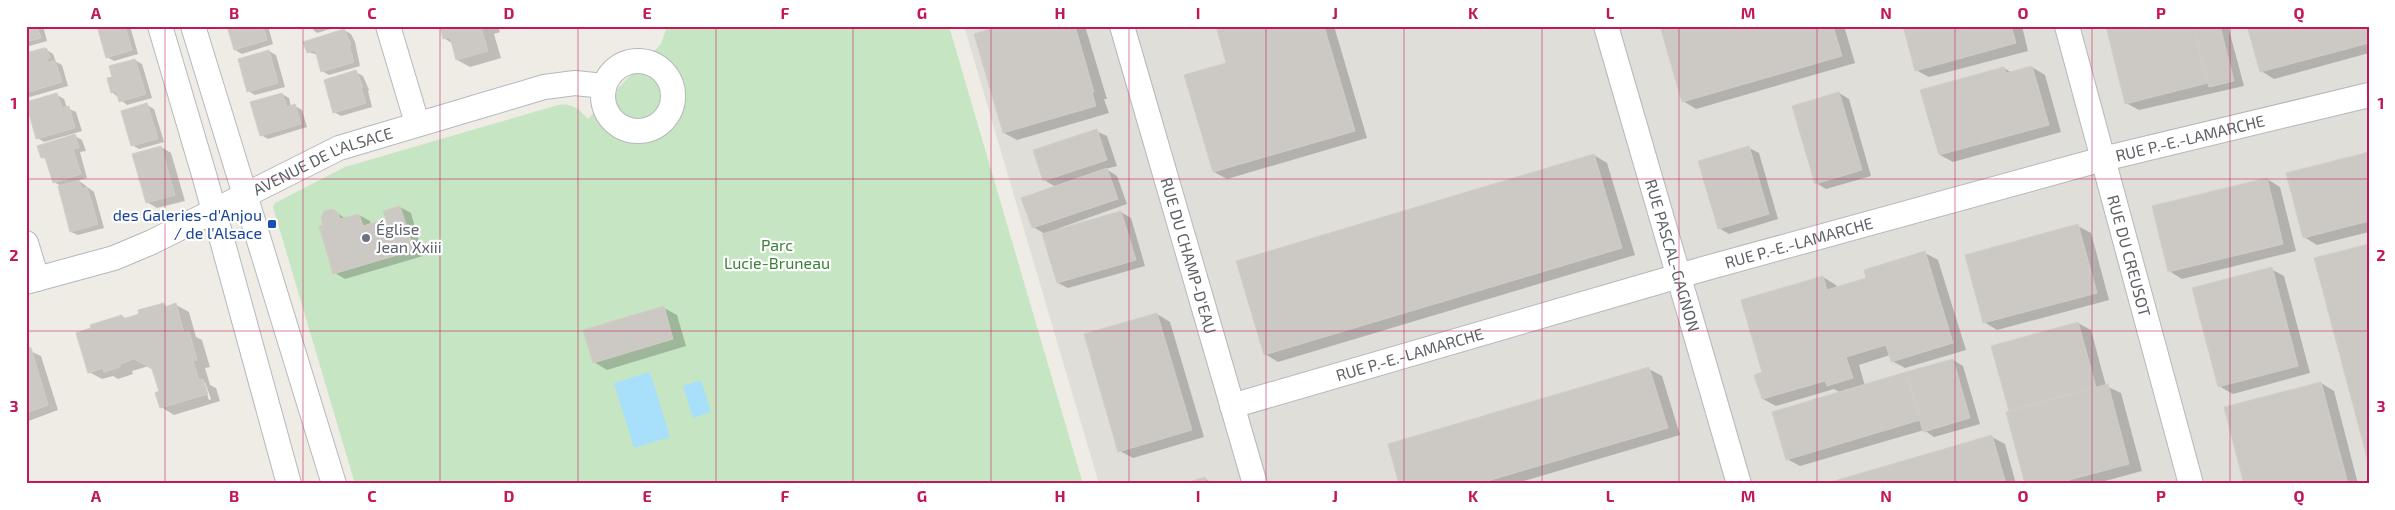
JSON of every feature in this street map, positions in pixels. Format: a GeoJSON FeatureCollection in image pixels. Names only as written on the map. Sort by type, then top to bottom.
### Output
{"type":"FeatureCollection","features":[{"type":"Feature","properties":{"kind":"street"},"geometry":{"type":"LineString","coordinates":[[160,26],[289,484]]}},
{"type":"Feature","properties":{"kind":"street"},"geometry":{"type":"LineString","coordinates":[[193,26],[334,484]]}},
{"type":"Feature","properties":{"kind":"street"},"geometry":{"type":"LineString","coordinates":[[388,26],[417,123]]}},
{"type":"Feature","properties":{"kind":"street","name":"RUE DU CHAMP-D'EAU"},"geometry":{"type":"LineString","coordinates":[[1122,26],[1255,484]]}},
{"type":"Feature","properties":{"kind":"street","name":"RUE PASCAL-GAGNON"},"geometry":{"type":"LineString","coordinates":[[1606,26],[1739,484]]}},
{"type":"Feature","properties":{"kind":"street","name":"RUE DU CREUSOT"},"geometry":{"type":"LineString","coordinates":[[2067,26],[2191,484]]}},
{"type":"Feature","properties":{"kind":"street","name":"AVENUE DE L'ALSACE"},"geometry":{"type":"LineString","coordinates":[[32,280],[114,258],[212,212],[339,148],[544,86],[575,82],[604,86]]}},
{"type":"Feature","properties":{"kind":"street","name":"RUE P.-E.-LAMARCHE"},"geometry":{"type":"LineString","coordinates":[[1232,406],[1679,275],[2103,159],[2369,95]]}},
{"type":"Feature","properties":{"kind":"street"},"geometry":{"type":"LineString","coordinates":[[26,243],[32,280]]}},
{"type":"Feature","properties":{"kind":"shaded area"},"geometry":{"type":"Polygon","coordinates":[[[964,26],[2369,26],[2369,484],[1099,484],[964,26]]]}},
{"type":"Feature","properties":{"kind":"green space","name":"Parc Lucie-Bruneau"},"geometry":{"type":"Polygon","coordinates":[[[667,26],[949,26],[1083,484],[355,484],[273,207],[275,203],[345,167],[558,105],[567,105],[575,108],[588,119],[661,44],[667,26]]]}},
{"type":"Feature","properties":{"kind":"water"},"geometry":{"type":"Polygon","coordinates":[[[650,372],[670,437],[634,448],[614,383],[650,372]]]}},
{"type":"Feature","properties":{"kind":"water"},"geometry":{"type":"Polygon","coordinates":[[[701,380],[711,412],[693,418],[683,386],[701,380]]]}},
{"type":"Feature","properties":{"kind":"building"},"geometry":{"type":"Polygon","coordinates":[[[26,26],[37,26],[41,38],[26,42],[26,26]]]}},
{"type":"Feature","properties":{"kind":"building"},"geometry":{"type":"Polygon","coordinates":[[[97,26],[125,26],[132,50],[106,58],[97,26]]]}},
{"type":"Feature","properties":{"kind":"building"},"geometry":{"type":"Polygon","coordinates":[[[227,26],[263,26],[267,40],[234,50],[227,26]]]}},
{"type":"Feature","properties":{"kind":"building"},"geometry":{"type":"Polygon","coordinates":[[[440,26],[484,26],[481,27],[488,51],[456,60],[450,37],[443,39],[440,26]]]}},
{"type":"Feature","properties":{"kind":"building"},"geometry":{"type":"Polygon","coordinates":[[[1000,26],[1075,26],[1094,92],[1092,92],[1096,106],[1003,133],[974,34],[1000,26]]]}},
{"type":"Feature","properties":{"kind":"building"},"geometry":{"type":"Polygon","coordinates":[[[1216,26],[1324,26],[1355,131],[1213,172],[1184,75],[1226,63],[1216,26]]]}},
{"type":"Feature","properties":{"kind":"building"},"geometry":{"type":"Polygon","coordinates":[[[1660,26],[1833,26],[1842,56],[1682,102],[1660,26]]]}},
{"type":"Feature","properties":{"kind":"building"},"geometry":{"type":"Polygon","coordinates":[[[1903,26],[2011,26],[2016,43],[1915,71],[1903,26]]]}},
{"type":"Feature","properties":{"kind":"building"},"geometry":{"type":"Polygon","coordinates":[[[2106,26],[2193,26],[2208,83],[2125,104],[2106,26]]]}},
{"type":"Feature","properties":{"kind":"building"},"geometry":{"type":"Polygon","coordinates":[[[2193,26],[2220,26],[2234,81],[2209,87],[2193,26]]]}},
{"type":"Feature","properties":{"kind":"building"},"geometry":{"type":"Polygon","coordinates":[[[2247,26],[2369,26],[2369,43],[2260,72],[2247,26]]]}},
{"type":"Feature","properties":{"kind":"building"},"geometry":{"type":"Polygon","coordinates":[[[344,29],[351,45],[349,46],[354,62],[321,72],[315,50],[307,53],[303,42],[344,29]]]}},
{"type":"Feature","properties":{"kind":"building"},"geometry":{"type":"Polygon","coordinates":[[[44,48],[47,49],[50,58],[47,59],[48,62],[55,60],[62,82],[26,93],[26,53],[44,48]]]}},
{"type":"Feature","properties":{"kind":"building"},"geometry":{"type":"Polygon","coordinates":[[[269,50],[278,83],[247,92],[238,59],[269,50]]]}},
{"type":"Feature","properties":{"kind":"building"},"geometry":{"type":"Polygon","coordinates":[[[135,59],[146,94],[119,102],[116,91],[111,93],[107,78],[112,77],[109,66],[135,59]]]}},
{"type":"Feature","properties":{"kind":"building"},"geometry":{"type":"Polygon","coordinates":[[[2032,66],[2049,125],[1939,155],[1920,90],[2004,67],[2006,73],[2032,66]]]}},
{"type":"Feature","properties":{"kind":"building"},"geometry":{"type":"Polygon","coordinates":[[[356,70],[363,87],[361,87],[366,103],[333,113],[324,80],[356,70]]]}},
{"type":"Feature","properties":{"kind":"building"},"geometry":{"type":"Polygon","coordinates":[[[1839,92],[1862,170],[1815,184],[1792,106],[1839,92]]]}},
{"type":"Feature","properties":{"kind":"building"},"geometry":{"type":"Polygon","coordinates":[[[57,93],[62,108],[69,106],[75,128],[36,139],[26,102],[57,93]]]}},
{"type":"Feature","properties":{"kind":"building"},"geometry":{"type":"Polygon","coordinates":[[[282,93],[287,107],[295,104],[301,124],[260,136],[250,102],[282,93]]]}},
{"type":"Feature","properties":{"kind":"building"},"geometry":{"type":"Polygon","coordinates":[[[147,103],[158,139],[131,146],[121,111],[147,103]]]}},
{"type":"Feature","properties":{"kind":"building"},"geometry":{"type":"Polygon","coordinates":[[[1097,129],[1107,160],[1043,181],[1033,150],[1097,129]]]}},
{"type":"Feature","properties":{"kind":"building"},"geometry":{"type":"Polygon","coordinates":[[[75,134],[79,148],[73,149],[81,174],[53,183],[45,157],[41,158],[37,146],[75,134]]]}},
{"type":"Feature","properties":{"kind":"building"},"geometry":{"type":"Polygon","coordinates":[[[161,146],[175,195],[146,203],[132,154],[161,146]]]}},
{"type":"Feature","properties":{"kind":"building"},"geometry":{"type":"Polygon","coordinates":[[[1749,146],[1769,214],[1718,229],[1698,161],[1749,146]]]}},
{"type":"Feature","properties":{"kind":"building"},"geometry":{"type":"Polygon","coordinates":[[[2369,152],[2369,221],[2303,238],[2286,173],[2369,152]]]}},
{"type":"Feature","properties":{"kind":"building"},"geometry":{"type":"Polygon","coordinates":[[[1594,154],[1622,248],[1264,355],[1236,261],[1594,154]]]}},
{"type":"Feature","properties":{"kind":"building"},"geometry":{"type":"Polygon","coordinates":[[[1107,168],[1118,199],[1032,228],[1021,198],[1107,168]]]}},
{"type":"Feature","properties":{"kind":"building"},"geometry":{"type":"Polygon","coordinates":[[[2267,178],[2283,244],[2168,272],[2152,206],[2267,178]]]}},
{"type":"Feature","properties":{"kind":"building"},"geometry":{"type":"Polygon","coordinates":[[[79,180],[82,189],[87,187],[98,224],[70,232],[58,186],[79,180]]]}},
{"type":"Feature","properties":{"kind":"building","name":"Église Jean Xxiii"},"geometry":{"type":"Polygon","coordinates":[[[400,206],[414,250],[333,274],[319,226],[323,225],[321,218],[324,211],[333,209],[338,213],[340,219],[359,214],[363,226],[386,219],[383,211],[400,206]]]}},
{"type":"Feature","properties":{"kind":"building"},"geometry":{"type":"Polygon","coordinates":[[[1121,211],[1136,260],[1057,283],[1042,234],[1121,211]]]}},
{"type":"Feature","properties":{"kind":"building"},"geometry":{"type":"Polygon","coordinates":[[[2078,224],[2097,293],[1983,323],[1965,255],[2078,224]]]}},
{"type":"Feature","properties":{"kind":"building"},"geometry":{"type":"Polygon","coordinates":[[[2369,244],[2369,465],[2314,258],[2369,244]]]}},
{"type":"Feature","properties":{"kind":"building"},"geometry":{"type":"Polygon","coordinates":[[[1925,251],[1953,343],[1891,362],[1886,345],[1846,357],[1853,378],[1827,386],[1825,381],[1762,399],[1754,375],[1762,372],[1741,300],[1823,276],[1827,290],[1866,278],[1864,270],[1925,251]]]}},
{"type":"Feature","properties":{"kind":"building"},"geometry":{"type":"Polygon","coordinates":[[[2272,267],[2298,366],[2218,387],[2192,288],[2272,267]]]}},
{"type":"Feature","properties":{"kind":"building"},"geometry":{"type":"Polygon","coordinates":[[[164,303],[165,307],[176,303],[184,333],[189,331],[197,360],[193,361],[199,380],[203,379],[208,394],[160,408],[155,393],[159,391],[152,369],[134,359],[120,364],[120,367],[104,372],[103,368],[88,373],[76,333],[91,328],[90,325],[122,315],[123,319],[139,314],[138,310],[164,303]]]}},
{"type":"Feature","properties":{"kind":"building"},"geometry":{"type":"Polygon","coordinates":[[[664,306],[673,339],[593,363],[583,330],[664,306]]]}},
{"type":"Feature","properties":{"kind":"building"},"geometry":{"type":"Polygon","coordinates":[[[1157,313],[1192,430],[1118,452],[1084,334],[1157,313]]]}},
{"type":"Feature","properties":{"kind":"building"},"geometry":{"type":"Polygon","coordinates":[[[2078,322],[2096,387],[2009,411],[1991,346],[2078,322]]]}},
{"type":"Feature","properties":{"kind":"building"},"geometry":{"type":"Polygon","coordinates":[[[26,347],[31,348],[48,405],[26,413],[26,347]]]}},
{"type":"Feature","properties":{"kind":"building"},"geometry":{"type":"Polygon","coordinates":[[[1953,359],[1970,418],[1923,432],[1906,372],[1953,359]]]}},
{"type":"Feature","properties":{"kind":"building"},"geometry":{"type":"Polygon","coordinates":[[[1649,367],[1668,428],[1477,484],[1399,484],[1388,444],[1649,367]]]}},
{"type":"Feature","properties":{"kind":"building"},"geometry":{"type":"Polygon","coordinates":[[[1906,372],[1920,420],[1786,460],[1772,412],[1906,372]]]}},
{"type":"Feature","properties":{"kind":"building"},"geometry":{"type":"Polygon","coordinates":[[[2321,382],[2348,484],[2244,484],[2224,407],[2321,382]]]}},
{"type":"Feature","properties":{"kind":"building"},"geometry":{"type":"Polygon","coordinates":[[[2108,384],[2129,464],[2069,480],[2070,484],[2025,484],[2006,412],[2108,384]]]}},
{"type":"Feature","properties":{"kind":"building"},"geometry":{"type":"Polygon","coordinates":[[[1992,435],[2006,484],[1824,484],[1992,435]]]}},
{"type":"Feature","properties":{"kind":"building"},"geometry":{"type":"Polygon","coordinates":[[[1205,477],[1207,484],[1182,484],[1205,477]]]}},
{"type":"Feature","properties":{"kind":"place","name":"des Galeries-d'Anjou / de l'Alsace"},"geometry":{"type":"Point","coordinates":[272,224]}},
{"type":"Feature","properties":{"kind":"place","name":"Église Jean Xxiii"},"geometry":{"type":"Point","coordinates":[366,238]}}]}
